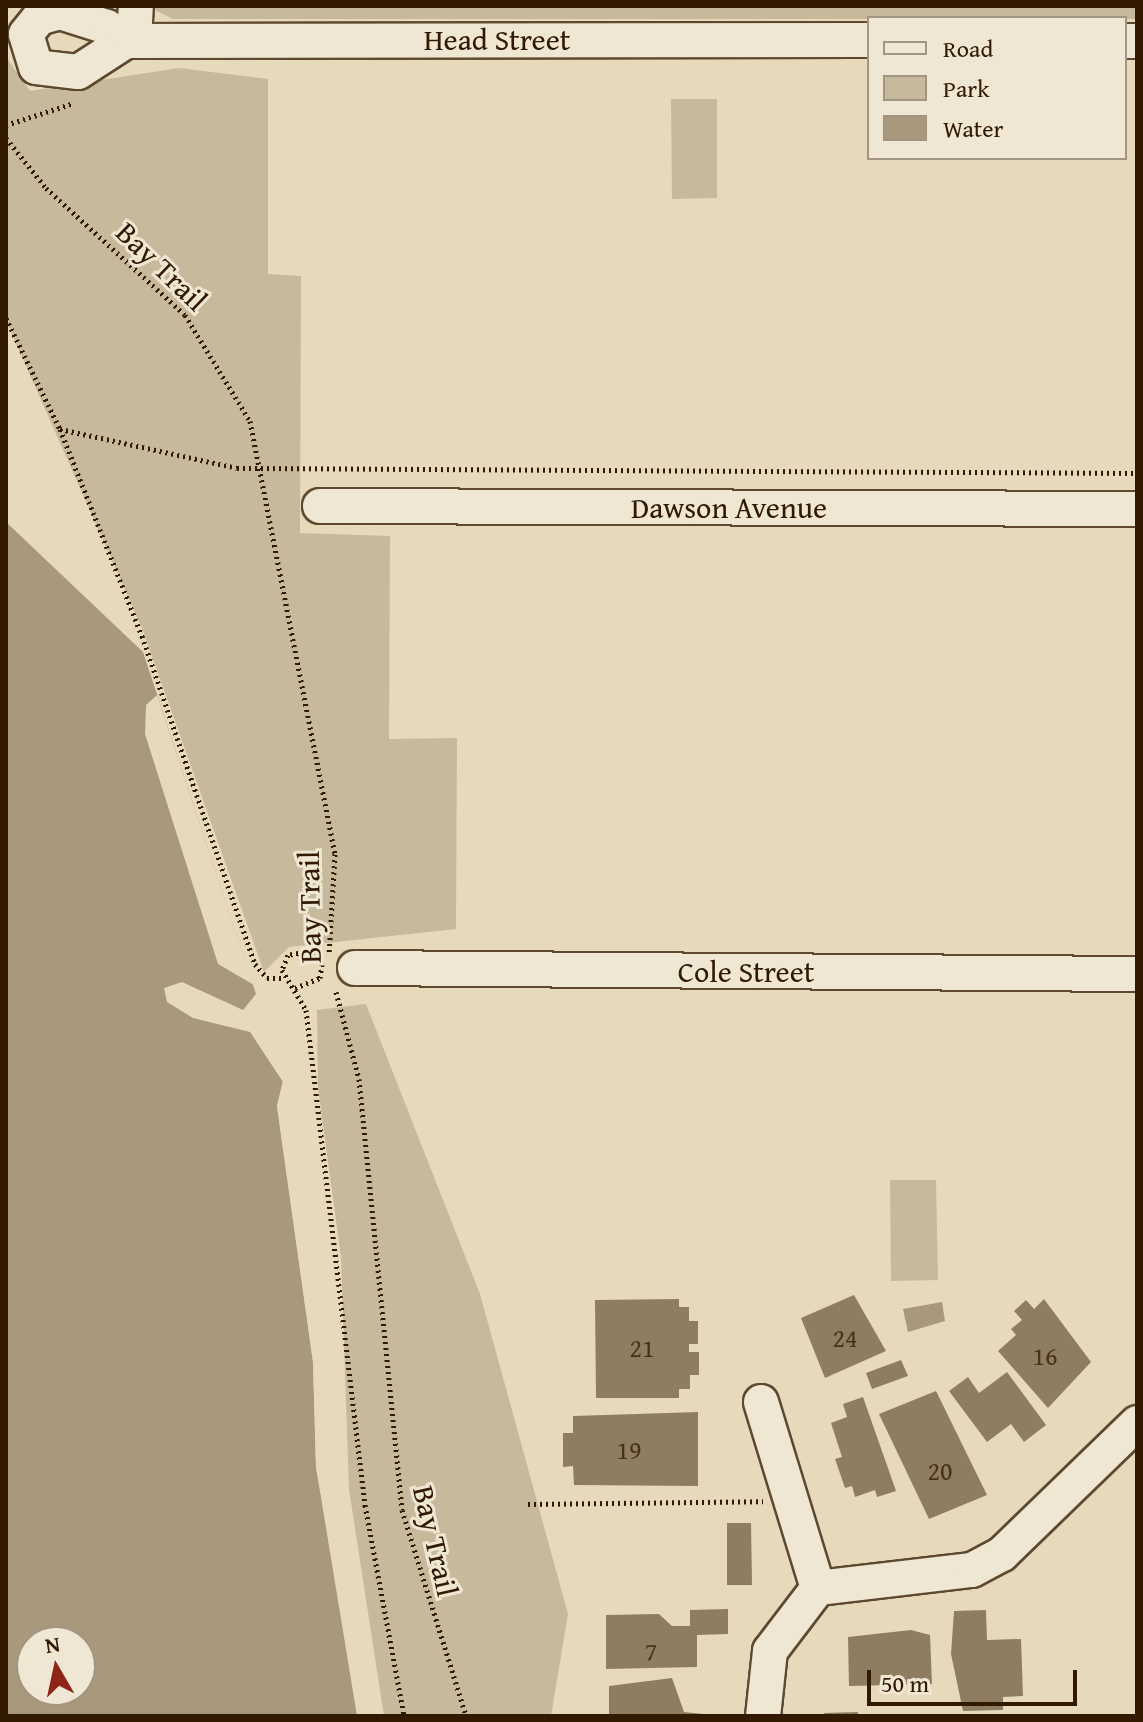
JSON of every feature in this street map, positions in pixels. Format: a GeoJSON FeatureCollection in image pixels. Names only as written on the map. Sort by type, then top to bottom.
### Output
{"type":"FeatureCollection","features":[{"type":"Feature","properties":{"kind":"street"},"geometry":{"type":"LineString","coordinates":[[130,41],[72,14],[39,18],[23,41],[36,67],[78,72],[130,41],[136,6]]}},
{"type":"Feature","properties":{"kind":"street","name":"Head Street"},"geometry":{"type":"LineString","coordinates":[[130,41],[867,40]]}},
{"type":"Feature","properties":{"kind":"street","name":"Dawson Avenue"},"geometry":{"type":"LineString","coordinates":[[320,506],[1137,509]]}},
{"type":"Feature","properties":{"kind":"street","name":"Cole Street"},"geometry":{"type":"LineString","coordinates":[[355,968],[1137,974]]}},
{"type":"Feature","properties":{"kind":"street"},"geometry":{"type":"LineString","coordinates":[[761,1402],[818,1588]]}},
{"type":"Feature","properties":{"kind":"street"},"geometry":{"type":"LineString","coordinates":[[763,1716],[770,1651],[818,1588],[972,1570],[1002,1554],[1137,1423]]}},
{"type":"Feature","properties":{"kind":"path"},"geometry":{"type":"LineString","coordinates":[[6,125],[86,99],[78,72]]}},
{"type":"Feature","properties":{"kind":"path","name":"Bay Trail"},"geometry":{"type":"LineString","coordinates":[[6,138],[46,188],[193,324],[233,386],[264,469],[283,614],[312,709],[317,777],[337,864],[329,958],[359,1079],[402,1510],[466,1716]]}},
{"type":"Feature","properties":{"kind":"path"},"geometry":{"type":"LineString","coordinates":[[6,318],[60,429],[142,636],[255,964],[267,978],[285,978],[295,988],[306,1010],[365,1505],[404,1716]]}},
{"type":"Feature","properties":{"kind":"path"},"geometry":{"type":"LineString","coordinates":[[60,429],[264,469],[1137,473]]}},
{"type":"Feature","properties":{"kind":"path"},"geometry":{"type":"LineString","coordinates":[[285,978],[288,955],[316,955],[322,971],[317,983],[295,988]]}},
{"type":"Feature","properties":{"kind":"path"},"geometry":{"type":"LineString","coordinates":[[528,1504],[792,1501]]}},
{"type":"Feature","properties":{"kind":"green space"},"geometry":{"type":"Polygon","coordinates":[[[147,6],[1137,6],[1137,19],[1127,19],[1127,16],[867,16],[867,19],[173,19],[147,6]]]}},
{"type":"Feature","properties":{"kind":"green space"},"geometry":{"type":"Polygon","coordinates":[[[6,57],[30,91],[179,68],[268,79],[268,274],[301,276],[300,533],[390,536],[389,739],[457,738],[456,929],[289,947],[264,972],[142,628],[6,321],[6,57]]]}},
{"type":"Feature","properties":{"kind":"green space"},"geometry":{"type":"Polygon","coordinates":[[[671,99],[717,99],[717,198],[672,199],[671,99]]]}},
{"type":"Feature","properties":{"kind":"green space"},"geometry":{"type":"Polygon","coordinates":[[[366,1004],[480,1294],[568,1614],[551,1716],[384,1716],[349,1489],[341,1257],[318,1088],[317,1010],[366,1004]]]}},
{"type":"Feature","properties":{"kind":"green space"},"geometry":{"type":"Polygon","coordinates":[[[890,1180],[936,1180],[938,1280],[891,1281],[890,1180]]]}},
{"type":"Feature","properties":{"kind":"water"},"geometry":{"type":"Polygon","coordinates":[[[6,522],[143,652],[256,994],[243,1010],[182,982],[164,988],[167,1002],[193,1018],[250,1032],[283,1082],[277,1106],[313,1362],[316,1467],[357,1716],[6,1716],[6,522]]]}},
{"type":"Feature","properties":{"kind":"water"},"geometry":{"type":"Polygon","coordinates":[[[942,1302],[945,1321],[908,1332],[903,1309],[942,1302]]]}},
{"type":"Feature","properties":{"kind":"pier"},"geometry":{"type":"Polygon","coordinates":[[[157,695],[254,985],[218,964],[145,734],[146,705],[157,695]]]}},
{"type":"Feature","properties":{"kind":"pier"},"geometry":{"type":"Polygon","coordinates":[[[284,1076],[288,1092],[281,1108],[317,1362],[320,1467],[361,1716],[316,1467],[313,1362],[277,1106],[284,1076]]]}},
{"type":"Feature","properties":{"kind":"building"},"geometry":{"type":"Polygon","coordinates":[[[854,1295],[886,1351],[825,1378],[801,1318],[854,1295]]]}},
{"type":"Feature","properties":{"kind":"building"},"geometry":{"type":"Polygon","coordinates":[[[679,1299],[679,1307],[689,1307],[689,1321],[698,1321],[698,1344],[689,1344],[689,1352],[699,1352],[699,1375],[690,1375],[690,1389],[679,1389],[679,1398],[596,1398],[595,1300],[679,1299]]]}},
{"type":"Feature","properties":{"kind":"building"},"geometry":{"type":"Polygon","coordinates":[[[1044,1299],[1091,1362],[1048,1408],[998,1351],[1016,1335],[1011,1329],[1022,1320],[1014,1311],[1026,1300],[1034,1309],[1044,1299]]]}},
{"type":"Feature","properties":{"kind":"building"},"geometry":{"type":"Polygon","coordinates":[[[901,1360],[908,1376],[872,1389],[866,1373],[901,1360]]]}},
{"type":"Feature","properties":{"kind":"building"},"geometry":{"type":"Polygon","coordinates":[[[1007,1372],[1046,1425],[1024,1442],[1011,1424],[987,1442],[949,1391],[968,1377],[979,1393],[1007,1372]]]}},
{"type":"Feature","properties":{"kind":"building"},"geometry":{"type":"Polygon","coordinates":[[[936,1391],[987,1495],[929,1519],[879,1414],[936,1391]]]}},
{"type":"Feature","properties":{"kind":"building"},"geometry":{"type":"Polygon","coordinates":[[[863,1397],[896,1491],[877,1497],[875,1490],[855,1497],[852,1486],[845,1488],[835,1459],[842,1457],[831,1423],[847,1417],[843,1404],[863,1397]]]}},
{"type":"Feature","properties":{"kind":"building"},"geometry":{"type":"Polygon","coordinates":[[[698,1412],[698,1486],[574,1485],[573,1466],[563,1467],[563,1433],[573,1433],[573,1416],[698,1412]]]}},
{"type":"Feature","properties":{"kind":"building"},"geometry":{"type":"Polygon","coordinates":[[[727,1523],[751,1523],[752,1585],[727,1585],[727,1523]]]}},
{"type":"Feature","properties":{"kind":"building"},"geometry":{"type":"Polygon","coordinates":[[[728,1609],[728,1634],[697,1635],[697,1667],[606,1669],[606,1615],[659,1614],[672,1626],[690,1626],[690,1610],[728,1609]]]}},
{"type":"Feature","properties":{"kind":"building"},"geometry":{"type":"Polygon","coordinates":[[[986,1610],[987,1640],[1021,1639],[1023,1696],[1003,1697],[1003,1710],[963,1711],[951,1654],[954,1611],[986,1610]]]}},
{"type":"Feature","properties":{"kind":"building"},"geometry":{"type":"Polygon","coordinates":[[[911,1630],[930,1635],[932,1684],[849,1686],[848,1637],[911,1630]]]}},
{"type":"Feature","properties":{"kind":"building"},"geometry":{"type":"Polygon","coordinates":[[[672,1678],[684,1712],[723,1716],[609,1716],[609,1686],[672,1678]]]}},
{"type":"Feature","properties":{"kind":"building"},"geometry":{"type":"Polygon","coordinates":[[[858,1712],[858,1716],[824,1716],[824,1713],[858,1712]]]}}]}
